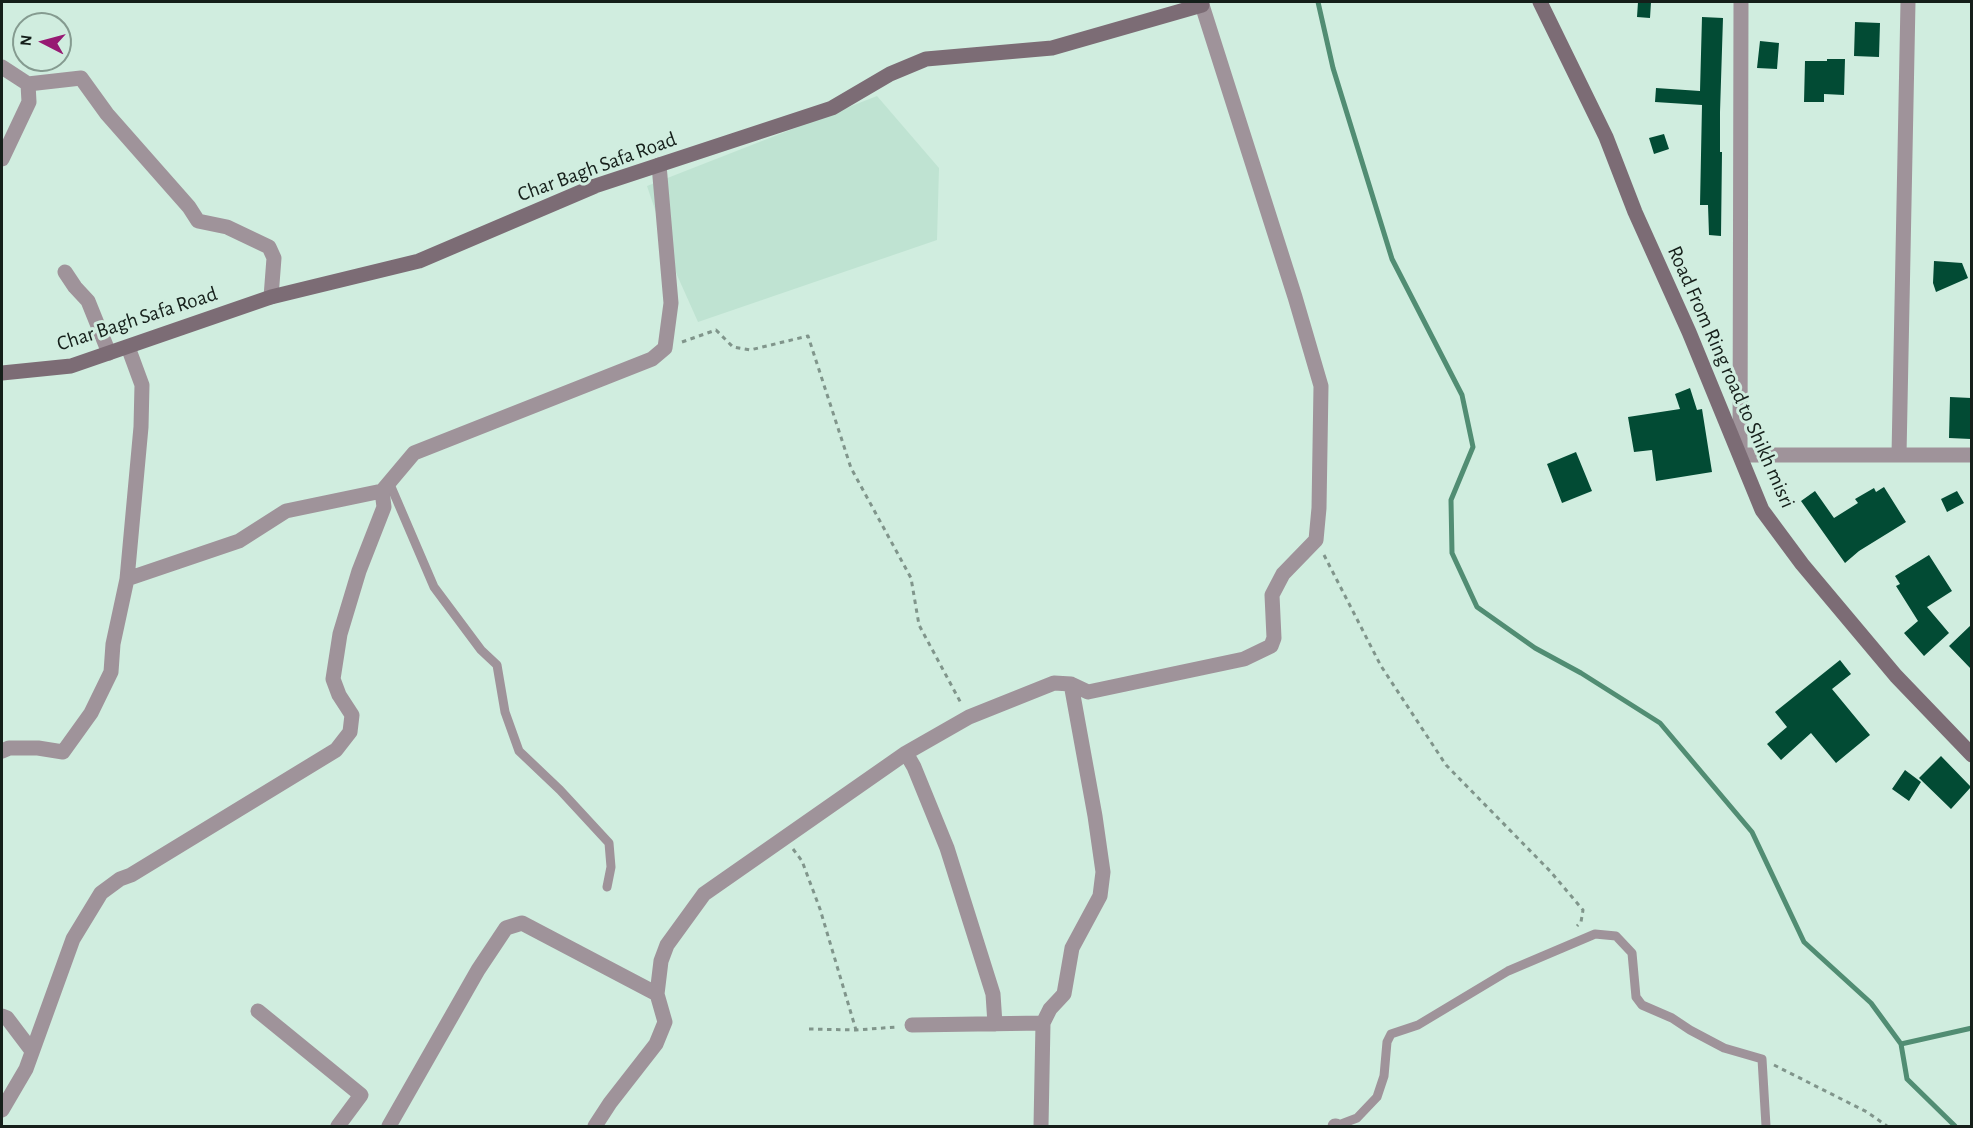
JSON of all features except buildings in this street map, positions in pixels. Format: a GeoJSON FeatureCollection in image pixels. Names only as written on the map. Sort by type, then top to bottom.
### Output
{"type":"FeatureCollection","features":[{"type":"Feature","properties":{"kind":"street","name":"Road From Ring road to Shikh misri"},"geometry":{"type":"LineString","coordinates":[[1540,2],[1606,137],[1635,212],[1689,332],[1762,510],[1802,564],[1896,676],[1971,755]]}},
{"type":"Feature","properties":{"kind":"street"},"geometry":{"type":"LineString","coordinates":[[1741,2],[1740,455],[1971,455]]}},
{"type":"Feature","properties":{"kind":"street"},"geometry":{"type":"LineString","coordinates":[[1899,455],[1908,2]]}},
{"type":"Feature","properties":{"kind":"street"},"geometry":{"type":"LineString","coordinates":[[595,1126],[656,1044],[665,1022],[657,994],[662,961],[668,945],[704,894],[906,753],[969,717],[1054,683],[1071,684],[1088,692],[1245,659],[1270,646],[1274,638],[1272,595],[1283,574],[1316,540],[1322,386],[1201,3]]}},
{"type":"Feature","properties":{"kind":"street","name":"Char Bagh Safa Road"},"geometry":{"type":"LineString","coordinates":[[2,373],[71,366],[271,297],[419,261],[595,186],[832,108],[890,74],[926,59],[1052,48],[1201,3]]}},
{"type":"Feature","properties":{"kind":"street"},"geometry":{"type":"LineString","coordinates":[[2,67],[28,84],[81,78],[107,114],[189,207],[198,221],[227,227],[269,248],[274,258],[271,297]]}},
{"type":"Feature","properties":{"kind":"street"},"geometry":{"type":"LineString","coordinates":[[2,159],[28,102],[28,84]]}},
{"type":"Feature","properties":{"kind":"street"},"geometry":{"type":"LineString","coordinates":[[2,1110],[26,1069],[73,939],[101,893],[120,879],[131,875],[336,750],[350,732],[352,715],[339,695],[333,679],[340,634],[359,571],[384,507],[386,487],[414,453],[652,359],[665,348],[671,303],[659,165]]}},
{"type":"Feature","properties":{"kind":"street"},"geometry":{"type":"LineString","coordinates":[[65,272],[88,301],[109,353]]}},
{"type":"Feature","properties":{"kind":"street"},"geometry":{"type":"LineString","coordinates":[[2,751],[9,748],[38,748],[63,752],[91,713],[111,672],[113,644],[127,579],[141,427],[142,385],[128,347]]}},
{"type":"Feature","properties":{"kind":"street"},"geometry":{"type":"LineString","coordinates":[[127,579],[239,541],[286,511],[386,487]]}},
{"type":"Feature","properties":{"kind":"street"},"geometry":{"type":"LineString","coordinates":[[1041,1126],[1043,1023],[1050,1009],[1064,994],[1072,948],[1100,896],[1103,872],[1071,684]]}},
{"type":"Feature","properties":{"kind":"street"},"geometry":{"type":"LineString","coordinates":[[906,753],[948,848],[993,994],[995,1024]]}},
{"type":"Feature","properties":{"kind":"street"},"geometry":{"type":"LineString","coordinates":[[389,1126],[478,970],[506,928],[522,923],[657,994]]}},
{"type":"Feature","properties":{"kind":"street"},"geometry":{"type":"LineString","coordinates":[[258,1011],[360,1095],[338,1126]]}},
{"type":"Feature","properties":{"kind":"street"},"geometry":{"type":"LineString","coordinates":[[2,1016],[7,1018],[32,1051]]}},
{"type":"Feature","properties":{"kind":"street"},"geometry":{"type":"LineString","coordinates":[[912,1025],[1043,1023]]}},
{"type":"Feature","properties":{"kind":"lane"},"geometry":{"type":"LineString","coordinates":[[386,487],[434,587],[481,650],[497,665],[505,712],[519,751],[560,790],[609,843],[611,867],[607,887]]}},
{"type":"Feature","properties":{"kind":"lane"},"geometry":{"type":"LineString","coordinates":[[1335,1126],[1357,1118],[1377,1097],[1384,1076],[1387,1042],[1391,1034],[1418,1026],[1508,971],[1595,934],[1616,936],[1632,953],[1636,997],[1642,1005],[1672,1018],[1724,1048],[1762,1059],[1766,1126]]}},
{"type":"Feature","properties":{"kind":"path"},"geometry":{"type":"LineString","coordinates":[[665,348],[716,330],[733,347],[750,350],[808,336],[851,468],[911,578],[919,625],[969,717]]}},
{"type":"Feature","properties":{"kind":"path"},"geometry":{"type":"LineString","coordinates":[[1316,540],[1381,666],[1446,765],[1550,871],[1583,910],[1581,922],[1571,934],[1566,946]]}},
{"type":"Feature","properties":{"kind":"path"},"geometry":{"type":"LineString","coordinates":[[785,838],[802,861],[820,909],[856,1030]]}},
{"type":"Feature","properties":{"kind":"path"},"geometry":{"type":"LineString","coordinates":[[809,1029],[856,1030],[912,1025]]}},
{"type":"Feature","properties":{"kind":"path"},"geometry":{"type":"LineString","coordinates":[[1762,1059],[1867,1112],[1887,1126]]}},
{"type":"Feature","properties":{"kind":"shaded area"},"geometry":{"type":"Polygon","coordinates":[[[877,96],[939,168],[937,240],[698,322],[677,275],[647,186],[877,96]]]}},
{"type":"Feature","properties":{"kind":"waterway"},"geometry":{"type":"LineString","coordinates":[[1318,2],[1333,68],[1392,259],[1462,395],[1473,447],[1451,500],[1452,553],[1477,607],[1535,648],[1581,673],[1660,723],[1752,832],[1804,942],[1871,1003],[1901,1044],[1907,1079],[1955,1126]]}},
{"type":"Feature","properties":{"kind":"waterway"},"geometry":{"type":"LineString","coordinates":[[1901,1044],[1972,1028]]}}]}
